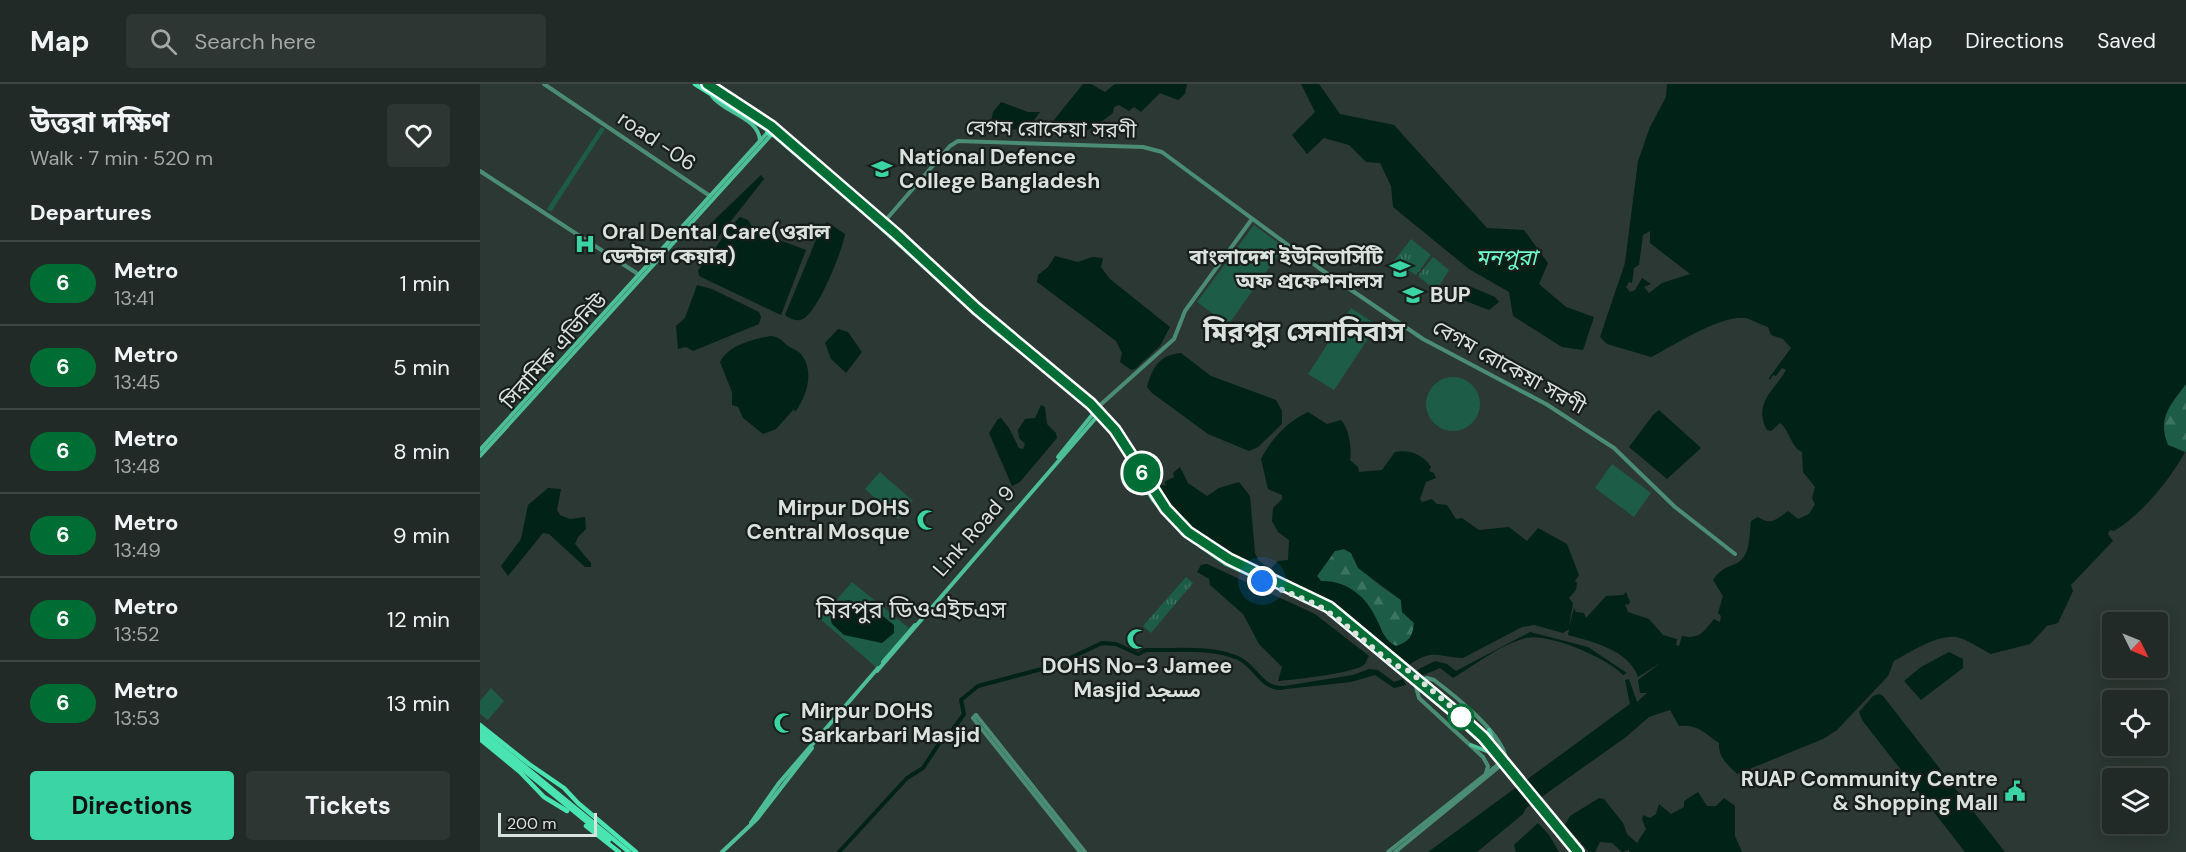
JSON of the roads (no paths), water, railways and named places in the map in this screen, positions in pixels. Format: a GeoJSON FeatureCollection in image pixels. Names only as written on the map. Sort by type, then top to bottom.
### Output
{"type":"FeatureCollection","features":[{"type":"Feature","properties":{"kind":"main road"},"geometry":{"type":"LineString","coordinates":[[695,84],[771,131],[996,332],[1098,411]]}},
{"type":"Feature","properties":{"kind":"main road"},"geometry":{"type":"LineString","coordinates":[[704,89],[708,84],[771,131],[884,222],[998,326],[1098,411],[1114,427],[1114,432],[1158,506],[1196,545],[1226,564],[1322,608],[1401,669],[1409,671],[1491,753],[1578,852]]}},
{"type":"Feature","properties":{"kind":"main road"},"geometry":{"type":"LineString","coordinates":[[710,93],[717,103],[751,124],[758,132],[760,141]]}},
{"type":"Feature","properties":{"kind":"main road","name":"সিরামিক এভিনিউ"},"geometry":{"type":"LineString","coordinates":[[480,450],[638,274],[771,131]]}},
{"type":"Feature","properties":{"kind":"main road","name":"সিরামিক এভিনিউ"},"geometry":{"type":"LineString","coordinates":[[480,456],[771,131]]}},
{"type":"Feature","properties":{"kind":"main road","name":"Link Road 9"},"geometry":{"type":"LineString","coordinates":[[722,852],[751,824],[813,744],[1098,411]]}},
{"type":"Feature","properties":{"kind":"main road"},"geometry":{"type":"LineString","coordinates":[[1417,681],[1505,760],[1572,852]]}},
{"type":"Feature","properties":{"kind":"main road"},"geometry":{"type":"LineString","coordinates":[[480,725],[529,764],[561,785],[578,803],[636,852]]}},
{"type":"Feature","properties":{"kind":"main road"},"geometry":{"type":"LineString","coordinates":[[480,730],[627,852]]}},
{"type":"Feature","properties":{"kind":"main road"},"geometry":{"type":"LineString","coordinates":[[1489,730],[1495,749]]}},
{"type":"Feature","properties":{"kind":"main road"},"geometry":{"type":"LineString","coordinates":[[480,737],[627,852]]}},
{"type":"Feature","properties":{"kind":"main road"},"geometry":{"type":"LineString","coordinates":[[480,737],[550,802],[569,812],[619,852]]}},
{"type":"Feature","properties":{"kind":"main road"},"geometry":{"type":"LineString","coordinates":[[1471,745],[1491,753]]}},
{"type":"Feature","properties":{"kind":"main road"},"geometry":{"type":"LineString","coordinates":[[1491,753],[1495,749]]}},
{"type":"Feature","properties":{"kind":"main road"},"geometry":{"type":"LineString","coordinates":[[550,802],[561,795],[561,785]]}},
{"type":"Feature","properties":{"kind":"street","name":"road -06"},"geometry":{"type":"LineString","coordinates":[[544,84],[710,196]]}},
{"type":"Feature","properties":{"kind":"street","name":"বেগম রোকেয়া সরণী"},"geometry":{"type":"LineString","coordinates":[[884,222],[950,146],[958,141],[1156,149],[1423,339],[1546,404],[1614,448],[1676,507],[1735,554]]}},
{"type":"Feature","properties":{"kind":"street"},"geometry":{"type":"LineString","coordinates":[[480,171],[638,274]]}},
{"type":"Feature","properties":{"kind":"street"},"geometry":{"type":"LineString","coordinates":[[1098,411],[1173,339],[1185,311],[1252,219]]}},
{"type":"Feature","properties":{"kind":"street"},"geometry":{"type":"LineString","coordinates":[[1395,852],[1505,760],[1503,747],[1489,730],[1434,680],[1427,678],[1417,681],[1418,696],[1486,761],[1485,773]]}},
{"type":"Feature","properties":{"kind":"street"},"geometry":{"type":"LineString","coordinates":[[1080,852],[973,718],[974,715],[1085,852]]}},
{"type":"Feature","properties":{"kind":"street"},"geometry":{"type":"LineString","coordinates":[[1388,852],[1485,773],[1501,764]]}},
{"type":"Feature","properties":{"kind":"water"},"geometry":{"type":"Polygon","coordinates":[[[1083,84],[1091,84],[1105,92],[1115,84],[1187,84],[1185,94],[1178,100],[1160,93],[1141,112],[1134,107],[1129,111],[1119,105],[1114,107],[1113,113],[1084,132],[1067,135],[1051,129],[1054,120],[1083,84]]]}},
{"type":"Feature","properties":{"kind":"water","name":"মনপুরা"},"geometry":{"type":"Polygon","coordinates":[[[1301,84],[1319,84],[1340,114],[1394,125],[1487,228],[1524,230],[1548,263],[1539,284],[1566,307],[1594,317],[1583,350],[1562,347],[1513,316],[1509,292],[1469,269],[1393,207],[1391,186],[1380,163],[1366,162],[1349,145],[1324,138],[1307,154],[1292,135],[1315,112],[1301,84]]]}},
{"type":"Feature","properties":{"kind":"water"},"geometry":{"type":"Polygon","coordinates":[[[1667,84],[2186,84],[2186,384],[2170,405],[2164,427],[2168,445],[2185,452],[2163,485],[2145,506],[2114,531],[2110,530],[2108,534],[2113,541],[2071,585],[2073,591],[2058,623],[2047,626],[2030,644],[1991,654],[1956,637],[1940,639],[1924,645],[1894,661],[1888,676],[1837,730],[1823,739],[1737,774],[1722,756],[1719,743],[1696,728],[1679,726],[1670,710],[1649,717],[1626,737],[1526,808],[1523,814],[1477,852],[1428,852],[1630,704],[1625,680],[1629,679],[1637,702],[1647,693],[1640,693],[1638,680],[1662,662],[1638,677],[1627,660],[1609,648],[1568,635],[1569,629],[1563,633],[1534,625],[1522,627],[1463,658],[1430,655],[1409,665],[1337,607],[1289,580],[1215,544],[1173,509],[1157,486],[1167,485],[1164,482],[1174,477],[1173,473],[1180,467],[1188,483],[1207,496],[1219,488],[1239,482],[1250,496],[1255,553],[1259,561],[1270,569],[1278,561],[1288,560],[1289,540],[1278,532],[1272,521],[1273,508],[1282,499],[1282,495],[1268,489],[1261,459],[1281,431],[1308,412],[1327,424],[1341,420],[1349,439],[1350,460],[1358,467],[1359,472],[1382,470],[1395,452],[1406,451],[1416,454],[1428,463],[1431,467],[1429,471],[1434,473],[1436,478],[1426,482],[1420,499],[1422,502],[1432,499],[1437,504],[1447,505],[1456,519],[1462,518],[1479,530],[1509,527],[1527,541],[1538,528],[1567,544],[1579,575],[1575,581],[1576,590],[1569,598],[1573,603],[1569,627],[1574,608],[1576,612],[1584,613],[1586,618],[1606,596],[1623,595],[1626,592],[1630,602],[1628,605],[1625,604],[1628,612],[1649,619],[1663,635],[1677,639],[1676,645],[1679,646],[1682,636],[1697,636],[1714,619],[1720,622],[1721,616],[1718,613],[1723,596],[1713,580],[1725,568],[1744,557],[1747,552],[1751,521],[1758,517],[1767,521],[1774,520],[1788,511],[1798,519],[1809,514],[1815,504],[1812,498],[1815,487],[1803,472],[1802,452],[1795,446],[1783,426],[1780,423],[1771,431],[1767,430],[1763,420],[1762,412],[1767,397],[1786,370],[1782,368],[1776,376],[1773,375],[1770,380],[1769,378],[1791,348],[1783,339],[1771,335],[1768,327],[1746,318],[1724,321],[1697,332],[1651,357],[1607,344],[1600,337],[1625,263],[1638,161],[1650,127],[1666,97],[1667,84]],[[1650,231],[1643,235],[1639,265],[1634,268],[1632,283],[1629,282],[1626,287],[1630,292],[1635,290],[1642,278],[1651,284],[1644,287],[1649,293],[1662,283],[1690,274],[1650,243],[1650,231]],[[1344,549],[1335,551],[1317,576],[1321,581],[1339,583],[1348,587],[1362,597],[1389,641],[1396,646],[1404,643],[1413,632],[1414,623],[1402,612],[1401,600],[1358,568],[1351,553],[1344,549]]]}},
{"type":"Feature","properties":{"kind":"water"},"geometry":{"type":"Polygon","coordinates":[[[1001,102],[1028,112],[1040,112],[1027,130],[1006,129],[991,121],[993,112],[1001,102]]]}},
{"type":"Feature","properties":{"kind":"water"},"geometry":{"type":"Polygon","coordinates":[[[761,175],[764,179],[716,240],[704,230],[761,175]]]}},
{"type":"Feature","properties":{"kind":"water"},"geometry":{"type":"Polygon","coordinates":[[[740,217],[748,220],[755,231],[806,250],[781,315],[699,276],[698,270],[712,254],[727,230],[740,217]]]}},
{"type":"Feature","properties":{"kind":"water"},"geometry":{"type":"Polygon","coordinates":[[[827,222],[845,234],[839,254],[822,293],[809,314],[801,320],[791,319],[785,315],[820,230],[827,222]]]}},
{"type":"Feature","properties":{"kind":"water"},"geometry":{"type":"Polygon","coordinates":[[[1055,256],[1078,262],[1092,257],[1103,258],[1101,267],[1110,279],[1170,327],[1160,346],[1135,369],[1131,370],[1120,362],[1122,353],[1116,341],[1037,282],[1038,275],[1048,267],[1055,256]]]}},
{"type":"Feature","properties":{"kind":"water"},"geometry":{"type":"Polygon","coordinates":[[[697,285],[712,289],[759,312],[761,317],[759,324],[693,351],[686,347],[678,349],[676,326],[685,318],[697,285]]]}},
{"type":"Feature","properties":{"kind":"water"},"geometry":{"type":"Polygon","coordinates":[[[1469,286],[1495,297],[1499,302],[1489,310],[1463,300],[1465,288],[1469,286]]]}},
{"type":"Feature","properties":{"kind":"water"},"geometry":{"type":"Polygon","coordinates":[[[838,329],[848,332],[862,352],[846,373],[831,359],[825,343],[838,329]]]}},
{"type":"Feature","properties":{"kind":"water"},"geometry":{"type":"Polygon","coordinates":[[[771,336],[778,338],[800,353],[808,368],[808,384],[795,412],[794,409],[776,429],[763,434],[743,418],[738,407],[732,405],[732,392],[720,362],[735,347],[771,336]]]}},
{"type":"Feature","properties":{"kind":"water"},"geometry":{"type":"Polygon","coordinates":[[[1181,353],[1211,376],[1276,400],[1282,411],[1282,424],[1258,447],[1249,451],[1208,434],[1147,387],[1155,368],[1162,359],[1181,353]]]}},
{"type":"Feature","properties":{"kind":"water"},"geometry":{"type":"Polygon","coordinates":[[[1041,405],[1045,407],[1047,424],[1056,433],[1057,438],[1020,482],[1012,486],[989,433],[1001,418],[1019,448],[1023,449],[1025,444],[1019,438],[1018,430],[1025,419],[1035,418],[1041,405]]]}},
{"type":"Feature","properties":{"kind":"water"},"geometry":{"type":"Polygon","coordinates":[[[1659,410],[1701,448],[1667,479],[1629,447],[1659,410]]]}},
{"type":"Feature","properties":{"kind":"water"},"geometry":{"type":"Polygon","coordinates":[[[548,488],[561,489],[557,510],[560,515],[570,519],[585,517],[586,529],[575,544],[591,563],[591,567],[585,567],[549,534],[543,533],[508,576],[501,566],[521,539],[528,505],[548,488]]]}},
{"type":"Feature","properties":{"kind":"water"},"geometry":{"type":"Polygon","coordinates":[[[1207,564],[1315,614],[1369,656],[1365,664],[1338,673],[1278,681],[1282,667],[1259,644],[1243,614],[1210,585],[1209,579],[1197,572],[1201,565],[1207,564]]]}},
{"type":"Feature","properties":{"kind":"water"},"geometry":{"type":"Polygon","coordinates":[[[849,600],[864,609],[873,608],[894,625],[894,633],[882,643],[844,635],[832,624],[831,620],[845,601],[849,600]]]}},
{"type":"Feature","properties":{"kind":"water"},"geometry":{"type":"Polygon","coordinates":[[[1530,632],[1588,647],[1627,673],[1623,675],[1604,661],[1577,648],[1536,637],[1507,645],[1453,678],[1440,668],[1421,676],[1417,670],[1435,661],[1447,664],[1456,671],[1530,632]]]}},
{"type":"Feature","properties":{"kind":"water"},"geometry":{"type":"Polygon","coordinates":[[[1949,652],[1963,659],[1963,668],[1921,700],[1904,681],[1921,667],[1949,652]]]}},
{"type":"Feature","properties":{"kind":"water"},"geometry":{"type":"Polygon","coordinates":[[[1369,669],[1378,670],[1394,682],[1403,679],[1406,685],[1394,688],[1375,675],[1351,682],[1277,690],[1278,687],[1353,675],[1369,669]]]}},
{"type":"Feature","properties":{"kind":"water"},"geometry":{"type":"Polygon","coordinates":[[[1879,694],[1883,696],[2005,852],[1965,852],[1862,720],[1859,712],[1873,696],[1879,694]]]}},
{"type":"Feature","properties":{"kind":"water"},"geometry":{"type":"Polygon","coordinates":[[[1698,792],[1707,806],[1716,806],[1724,798],[1735,806],[1735,836],[1742,852],[1629,852],[1629,850],[1622,852],[1612,843],[1600,842],[1595,852],[1589,852],[1565,825],[1570,816],[1599,798],[1604,799],[1623,823],[1627,834],[1637,843],[1646,829],[1642,819],[1643,815],[1650,818],[1656,814],[1659,804],[1671,814],[1684,807],[1684,801],[1698,792]]]}},
{"type":"Feature","properties":{"kind":"water"},"geometry":{"type":"Polygon","coordinates":[[[1538,823],[1549,835],[1559,852],[1516,852],[1514,845],[1538,823]]]}},
{"type":"Feature","properties":{"kind":"waterway"},"geometry":{"type":"LineString","coordinates":[[839,852],[907,778],[923,768],[942,739],[951,732],[964,714],[961,700],[978,686],[1053,666],[1102,643],[1116,644],[1138,654],[1146,650],[1204,650],[1227,654],[1250,666],[1269,685],[1282,688]]}},
{"type":"Feature","properties":{"kind":"railway"},"geometry":{"type":"LineString","coordinates":[[707,84],[771,126],[896,234],[977,309],[1091,404],[1115,430],[1166,509],[1188,532],[1229,559],[1329,607],[1461,717],[1483,737],[1577,852]]}},
{"type":"Feature","properties":{"kind":"metro line","name":"6"},"geometry":{"type":"LineString","coordinates":[[707,84],[771,126],[896,234],[1010,338],[1104,416],[1166,509],[1188,532],[1212,550],[1309,595],[1329,607],[1352,623],[1461,717],[1483,737],[1578,852]]}},
{"type":"Feature","properties":{"kind":"place","name":"National Defence College Bangladesh"},"geometry":{"type":"Point","coordinates":[882,169]}},
{"type":"Feature","properties":{"kind":"place","name":"Oral Dental Care(ওরাল ডেন্টাল কেয়ার)"},"geometry":{"type":"Point","coordinates":[585,244]}},
{"type":"Feature","properties":{"kind":"place","name":"বাংলাদেশ ইউনিভার্সিটি অফ প্রফেশনালস"},"geometry":{"type":"Point","coordinates":[1400,269]}},
{"type":"Feature","properties":{"kind":"place","name":"BUP"},"geometry":{"type":"Point","coordinates":[1413,295]}},
{"type":"Feature","properties":{"kind":"place","name":"Mirpur DOHS Central Mosque"},"geometry":{"type":"Point","coordinates":[927,520]}},
{"type":"Feature","properties":{"kind":"place","name":"DOHS No-3 Jamee Masjid مسجد"},"geometry":{"type":"Point","coordinates":[1137,639]}},
{"type":"Feature","properties":{"kind":"place","name":"Mirpur DOHS Sarkarbari Masjid"},"geometry":{"type":"Point","coordinates":[784,723]}},
{"type":"Feature","properties":{"kind":"place","name":"RUAP Community Centre & Shopping Mall"},"geometry":{"type":"Point","coordinates":[2015,791]}},
{"type":"Feature","properties":{"kind":"district","name":"মিরপুর সেনানিবাস"},"geometry":{"type":"Point","coordinates":[1304,331]}},
{"type":"Feature","properties":{"kind":"district","name":"মিরপুর ডিওএইচএস"},"geometry":{"type":"Point","coordinates":[911,609]}}]}
